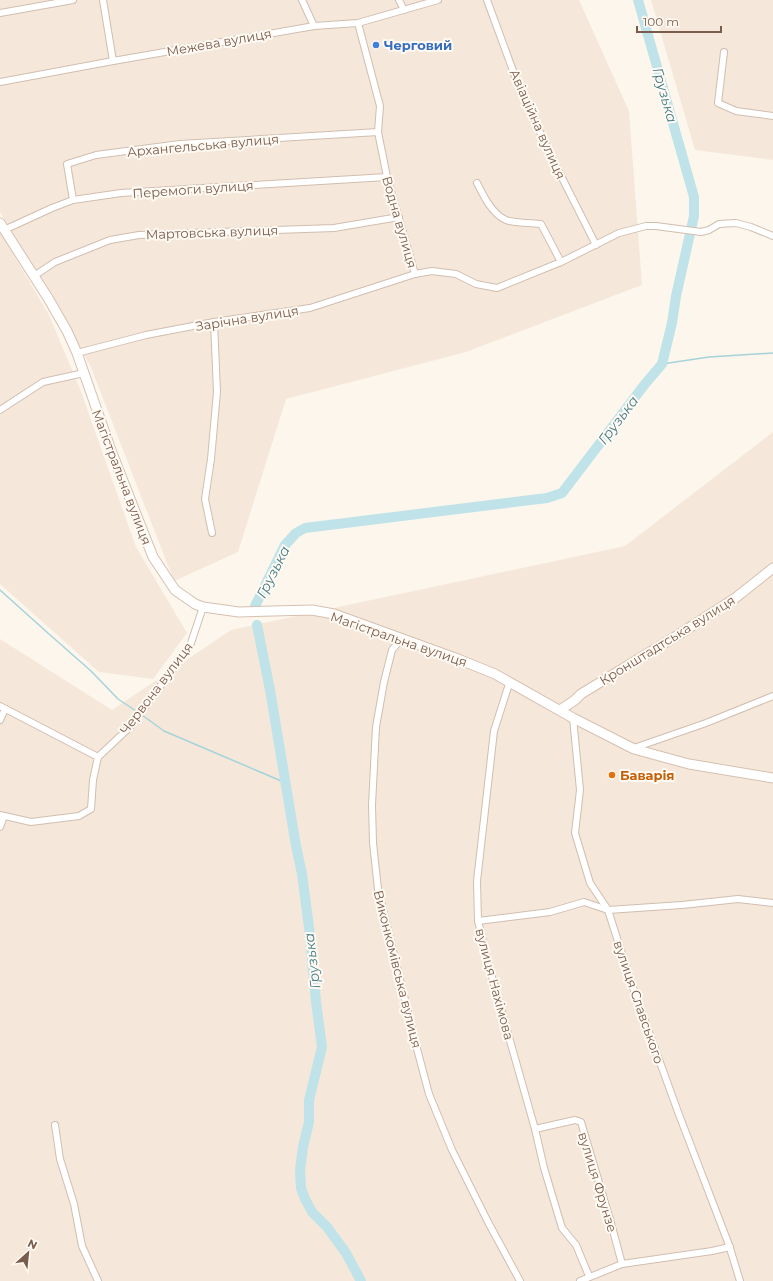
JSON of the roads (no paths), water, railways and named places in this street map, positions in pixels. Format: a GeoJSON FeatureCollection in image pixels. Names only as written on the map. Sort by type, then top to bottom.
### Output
{"type":"FeatureCollection","features":[{"type":"Feature","properties":{"kind":"main road","name":"Магістральна вулиця"},"geometry":{"type":"LineString","coordinates":[[2,227],[67,331],[77,353],[112,452],[153,558],[175,590],[195,604],[203,607],[239,612],[312,610],[334,614],[483,668],[510,681],[573,718],[634,749],[689,764],[773,778]]}},
{"type":"Feature","properties":{"kind":"main road","name":"Кронштадтська вулиця"},"geometry":{"type":"LineString","coordinates":[[560,710],[592,686],[734,599],[773,568]]}},
{"type":"Feature","properties":{"kind":"main road"},"geometry":{"type":"LineString","coordinates":[[573,718],[575,700]]}},
{"type":"Feature","properties":{"kind":"street"},"geometry":{"type":"LineString","coordinates":[[0,13],[73,0]]}},
{"type":"Feature","properties":{"kind":"street"},"geometry":{"type":"LineString","coordinates":[[102,0],[113,60]]}},
{"type":"Feature","properties":{"kind":"street"},"geometry":{"type":"LineString","coordinates":[[302,0],[314,26]]}},
{"type":"Feature","properties":{"kind":"street"},"geometry":{"type":"LineString","coordinates":[[399,0],[404,10]]}},
{"type":"Feature","properties":{"kind":"street","name":"Межева вулиця"},"geometry":{"type":"LineString","coordinates":[[0,82],[113,60],[314,26],[358,23],[438,0]]}},
{"type":"Feature","properties":{"kind":"street","name":"Авіаційна вулиця"},"geometry":{"type":"LineString","coordinates":[[486,0],[519,87],[552,158],[596,245]]}},
{"type":"Feature","properties":{"kind":"street","name":"Водна вулиця"},"geometry":{"type":"LineString","coordinates":[[358,23],[380,106],[378,132],[387,177],[415,274],[432,271],[456,274],[476,284],[498,288],[561,262],[619,233],[646,226],[701,232],[709,230],[719,224],[736,223],[773,236]]}},
{"type":"Feature","properties":{"kind":"street"},"geometry":{"type":"LineString","coordinates":[[724,52],[718,103],[736,111],[773,116]]}},
{"type":"Feature","properties":{"kind":"street","name":"Архангельська вулиця"},"geometry":{"type":"LineString","coordinates":[[74,200],[67,164],[96,155],[180,144],[378,132]]}},
{"type":"Feature","properties":{"kind":"street","name":"Перемоги вулиця"},"geometry":{"type":"LineString","coordinates":[[2,227],[74,200],[121,193],[387,177]]}},
{"type":"Feature","properties":{"kind":"street"},"geometry":{"type":"LineString","coordinates":[[477,183],[485,198],[494,210],[506,220],[540,224],[561,262]]}},
{"type":"Feature","properties":{"kind":"street","name":"Мартовська вулиця"},"geometry":{"type":"LineString","coordinates":[[34,276],[55,262],[103,242],[139,235],[334,228],[399,217]]}},
{"type":"Feature","properties":{"kind":"street","name":"Зарічна вулиця"},"geometry":{"type":"LineString","coordinates":[[77,353],[146,335],[214,322],[310,308],[415,274]]}},
{"type":"Feature","properties":{"kind":"street"},"geometry":{"type":"LineString","coordinates":[[212,533],[205,499],[211,459],[217,392],[214,322]]}},
{"type":"Feature","properties":{"kind":"street"},"geometry":{"type":"LineString","coordinates":[[0,410],[43,382],[84,373]]}},
{"type":"Feature","properties":{"kind":"street","name":"Червона вулиця"},"geometry":{"type":"LineString","coordinates":[[98,757],[130,727],[190,646],[203,607]]}},
{"type":"Feature","properties":{"kind":"street","name":"Виконкомівська вулиця"},"geometry":{"type":"LineString","coordinates":[[401,639],[392,650],[384,682],[376,726],[372,805],[373,843],[378,889],[429,1094],[452,1150],[488,1222],[520,1281]]}},
{"type":"Feature","properties":{"kind":"street","name":"вулиця Нахімова"},"geometry":{"type":"LineString","coordinates":[[510,681],[494,731],[477,881],[478,921],[490,970],[535,1128],[544,1168],[562,1228],[576,1245],[589,1276]]}},
{"type":"Feature","properties":{"kind":"street"},"geometry":{"type":"LineString","coordinates":[[634,749],[706,723],[773,696]]}},
{"type":"Feature","properties":{"kind":"street"},"geometry":{"type":"LineString","coordinates":[[0,720],[3,707],[98,757],[93,780],[91,809],[79,816],[31,822],[2,816],[0,828]]}},
{"type":"Feature","properties":{"kind":"street","name":"вулиця Славського"},"geometry":{"type":"LineString","coordinates":[[573,718],[580,790],[575,833],[590,883],[608,910],[632,985],[678,1112],[730,1247],[740,1281]]}},
{"type":"Feature","properties":{"kind":"street"},"geometry":{"type":"LineString","coordinates":[[478,921],[550,912],[584,902],[608,910],[682,905],[738,899],[773,903]]}},
{"type":"Feature","properties":{"kind":"street","name":"вулиця Фрунзе"},"geometry":{"type":"LineString","coordinates":[[535,1128],[575,1120],[581,1122],[622,1264]]}},
{"type":"Feature","properties":{"kind":"street"},"geometry":{"type":"LineString","coordinates":[[55,1124],[60,1159],[74,1204],[82,1246],[98,1281]]}},
{"type":"Feature","properties":{"kind":"street"},"geometry":{"type":"LineString","coordinates":[[580,1281],[589,1276],[622,1264],[730,1247]]}},
{"type":"Feature","properties":{"kind":"waterway","name":"Грузька"},"geometry":{"type":"LineString","coordinates":[[255,606],[285,545],[296,533],[305,528],[547,498],[562,493],[662,364],[694,216],[694,197],[638,0]]}},
{"type":"Feature","properties":{"kind":"waterway"},"geometry":{"type":"LineString","coordinates":[[662,364],[709,357],[773,353]]}},
{"type":"Feature","properties":{"kind":"waterway"},"geometry":{"type":"LineString","coordinates":[[0,590],[91,671],[118,699],[139,713]]}},
{"type":"Feature","properties":{"kind":"waterway","name":"Грузька"},"geometry":{"type":"LineString","coordinates":[[257,625],[270,690],[302,874],[322,1047],[309,1100],[309,1122],[303,1147],[300,1170],[301,1188],[312,1212],[327,1227],[346,1253],[361,1281]]}},
{"type":"Feature","properties":{"kind":"waterway"},"geometry":{"type":"LineString","coordinates":[[142,715],[164,731],[286,783]]}},
{"type":"Feature","properties":{"kind":"place","name":"Черговий"},"geometry":{"type":"Point","coordinates":[376,45]}},
{"type":"Feature","properties":{"kind":"place","name":"Баварія"},"geometry":{"type":"Point","coordinates":[612,775]}}]}
